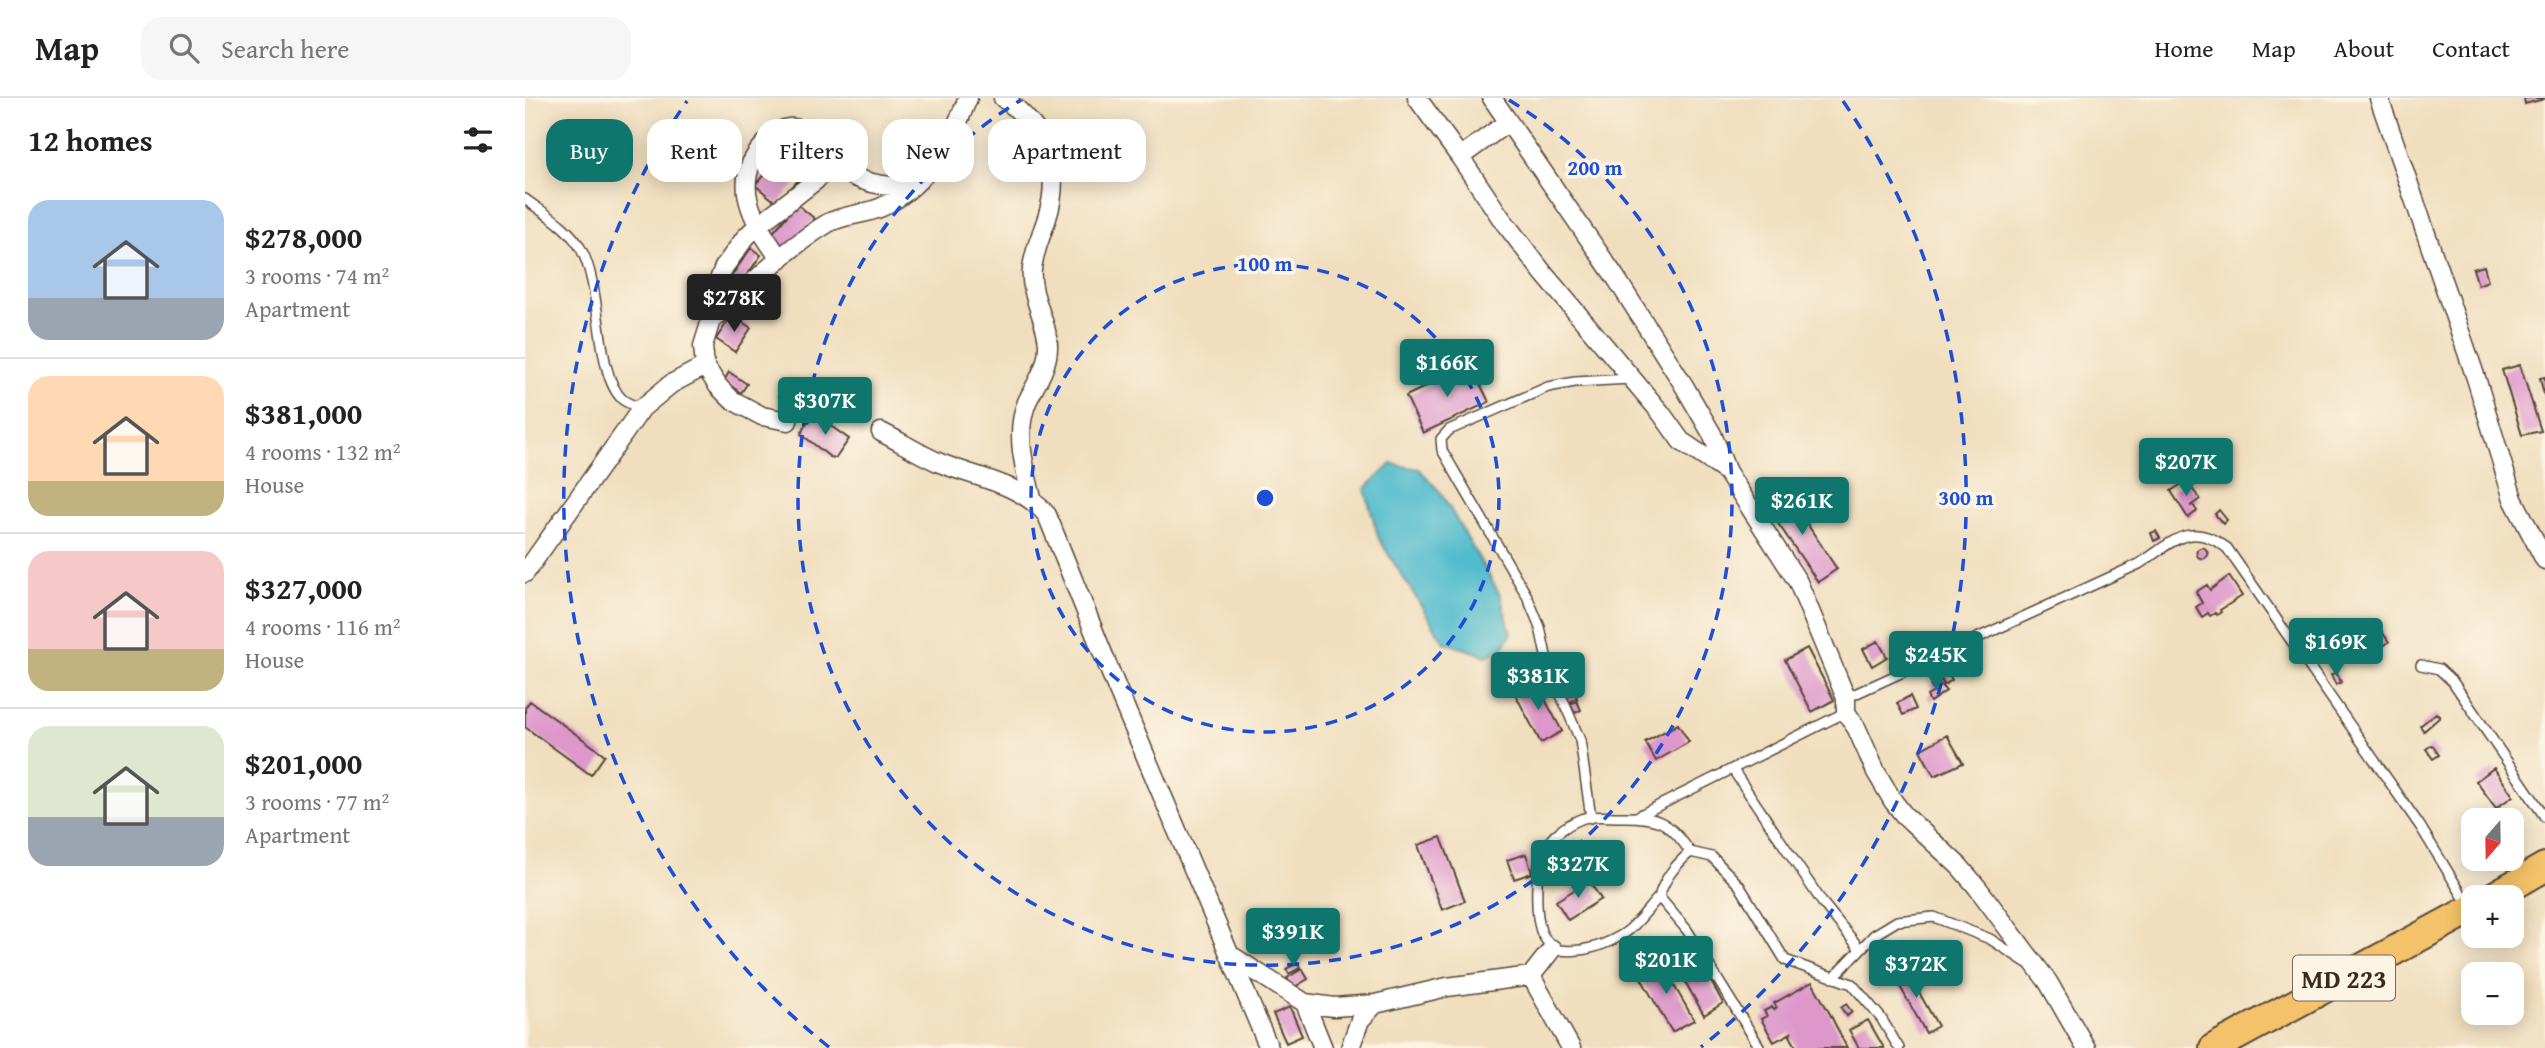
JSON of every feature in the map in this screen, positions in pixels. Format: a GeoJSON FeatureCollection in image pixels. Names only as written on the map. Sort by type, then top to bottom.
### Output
{"type":"FeatureCollection","features":[{"type":"Feature","properties":{"kind":"main road","name":"MD 223"},"geometry":{"type":"LineString","coordinates":[[2513,885],[2545,867]]}},
{"type":"Feature","properties":{"kind":"main road","name":"MD 223"},"geometry":{"type":"LineString","coordinates":[[2214,1048],[2461,914]]}},
{"type":"Feature","properties":{"kind":"street"},"geometry":{"type":"LineString","coordinates":[[712,320],[799,243],[831,221],[884,206],[914,186],[937,162],[968,98]]}},
{"type":"Feature","properties":{"kind":"street"},"geometry":{"type":"LineString","coordinates":[[1003,98],[1032,123],[1048,153],[1054,176],[1053,194],[1035,250],[1031,273],[1034,294],[1048,339],[1045,366],[1026,406],[1021,439],[1024,468],[1033,502]]}},
{"type":"Feature","properties":{"kind":"street"},"geometry":{"type":"LineString","coordinates":[[1417,98],[1461,157],[1501,218],[1681,441],[1727,472]]}},
{"type":"Feature","properties":{"kind":"street"},"geometry":{"type":"LineString","coordinates":[[1492,98],[1616,278],[1677,374],[1712,434],[1727,472],[1798,582],[1846,705],[1876,772],[1893,801],[1977,887],[2040,971],[2086,1048]]}},
{"type":"Feature","properties":{"kind":"street"},"geometry":{"type":"LineString","coordinates":[[2378,98],[2476,378],[2513,499],[2545,560]]}},
{"type":"Feature","properties":{"kind":"street"},"geometry":{"type":"LineString","coordinates":[[1461,157],[1508,122]]}},
{"type":"Feature","properties":{"kind":"street"},"geometry":{"type":"LineString","coordinates":[[756,154],[745,183],[757,226],[781,259]]}},
{"type":"Feature","properties":{"kind":"street"},"geometry":{"type":"LineString","coordinates":[[788,421],[762,416],[732,400],[705,366],[703,346],[724,267],[757,226],[814,182]]}},
{"type":"Feature","properties":{"kind":"street"},"geometry":{"type":"LineString","coordinates":[[868,182],[876,185],[914,186]]}},
{"type":"Feature","properties":{"kind":"street"},"geometry":{"type":"LineString","coordinates":[[525,573],[642,408],[671,384],[705,366]]}},
{"type":"Feature","properties":{"kind":"street"},"geometry":{"type":"LineString","coordinates":[[881,432],[938,462],[1017,490],[1047,515],[1068,572],[1269,1048]]}},
{"type":"Feature","properties":{"kind":"street"},"geometry":{"type":"LineString","coordinates":[[1229,954],[1305,1003],[1334,1007],[1375,1004],[1447,987],[1531,976],[1552,949]]}},
{"type":"Feature","properties":{"kind":"street"},"geometry":{"type":"LineString","coordinates":[[1531,976],[1571,1048]]}},
{"type":"Feature","properties":{"kind":"street"},"geometry":{"type":"LineString","coordinates":[[1305,1003],[1323,1048]]}},
{"type":"Feature","properties":{"kind":"street"},"geometry":{"type":"LineString","coordinates":[[1350,1048],[1360,1020],[1375,1004]]}},
{"type":"Feature","properties":{"kind":"lane"},"geometry":{"type":"LineString","coordinates":[[525,200],[567,230],[581,249],[593,278],[608,377],[625,402],[642,408]]}},
{"type":"Feature","properties":{"kind":"lane"},"geometry":{"type":"LineString","coordinates":[[1591,818],[1580,740],[1548,665],[1540,627],[1527,596],[1442,450],[1441,439],[1449,430],[1548,387],[1575,382],[1631,379]]}},
{"type":"Feature","properties":{"kind":"lane"},"geometry":{"type":"LineString","coordinates":[[1638,817],[1733,770],[1846,705],[2139,565],[2194,532],[2213,537],[2227,548],[2463,885]]}},
{"type":"Feature","properties":{"kind":"lane"},"geometry":{"type":"LineString","coordinates":[[2421,665],[2439,669],[2453,682],[2545,817]]}},
{"type":"Feature","properties":{"kind":"lane"},"geometry":{"type":"LineString","coordinates":[[1733,770],[1822,902],[1860,949]]}},
{"type":"Feature","properties":{"kind":"lane"},"geometry":{"type":"LineString","coordinates":[[1691,852],[1675,865],[1664,881],[1659,897],[1626,932],[1595,947],[1571,952],[1552,949],[1541,931],[1538,905],[1539,867],[1543,850],[1558,832],[1582,818],[1645,816],[1665,824],[1680,837],[1691,852],[1712,857],[1739,885],[1785,960],[1852,984],[1881,1018],[1899,1048]]}},
{"type":"Feature","properties":{"kind":"lane"},"geometry":{"type":"LineString","coordinates":[[1659,897],[1687,930],[1758,1048]]}},
{"type":"Feature","properties":{"kind":"lane"},"geometry":{"type":"LineString","coordinates":[[1833,978],[1874,935],[1897,921],[1934,917],[1990,939],[2040,971]]}},
{"type":"Feature","properties":{"kind":"water"},"geometry":{"type":"Polygon","coordinates":[[[1391,464],[1419,469],[1441,493],[1500,595],[1511,634],[1502,649],[1487,656],[1444,642],[1379,539],[1365,489],[1391,464]]]}},
{"type":"Feature","properties":{"kind":"building"},"geometry":{"type":"Polygon","coordinates":[[[2524,98],[2544,98],[2544,99],[2525,104],[2524,98]]]}},
{"type":"Feature","properties":{"kind":"building"},"geometry":{"type":"Polygon","coordinates":[[[758,182],[797,182],[778,204],[755,185],[758,182]]]}},
{"type":"Feature","properties":{"kind":"building"},"geometry":{"type":"Polygon","coordinates":[[[797,204],[815,219],[787,251],[770,236],[797,204]]]}},
{"type":"Feature","properties":{"kind":"building"},"geometry":{"type":"Polygon","coordinates":[[[751,248],[761,255],[731,298],[721,291],[751,248]]]}},
{"type":"Feature","properties":{"kind":"building"},"geometry":{"type":"Polygon","coordinates":[[[2484,266],[2488,281],[2478,285],[2473,269],[2484,266]]]}},
{"type":"Feature","properties":{"kind":"building"},"geometry":{"type":"Polygon","coordinates":[[[732,315],[751,328],[735,352],[716,339],[732,315]]]}},
{"type":"Feature","properties":{"kind":"building"},"geometry":{"type":"Polygon","coordinates":[[[1471,365],[1489,402],[1423,433],[1406,396],[1471,365]]]}},
{"type":"Feature","properties":{"kind":"building"},"geometry":{"type":"Polygon","coordinates":[[[2520,365],[2541,431],[2522,435],[2502,370],[2520,365]]]}},
{"type":"Feature","properties":{"kind":"building"},"geometry":{"type":"Polygon","coordinates":[[[729,372],[747,384],[741,393],[724,381],[729,372]]]}},
{"type":"Feature","properties":{"kind":"building"},"geometry":{"type":"Polygon","coordinates":[[[2545,377],[2545,395],[2544,395],[2540,378],[2545,377]]]}},
{"type":"Feature","properties":{"kind":"building"},"geometry":{"type":"Polygon","coordinates":[[[790,387],[799,400],[788,408],[779,396],[790,387]]]}},
{"type":"Feature","properties":{"kind":"building"},"geometry":{"type":"Polygon","coordinates":[[[814,414],[849,439],[836,458],[830,457],[801,434],[814,414]]]}},
{"type":"Feature","properties":{"kind":"building"},"geometry":{"type":"Polygon","coordinates":[[[2186,481],[2200,499],[2190,506],[2193,505],[2197,511],[2188,518],[2171,491],[2186,481]]]}},
{"type":"Feature","properties":{"kind":"building"},"geometry":{"type":"Polygon","coordinates":[[[1786,492],[1837,569],[1818,582],[1766,506],[1786,492]]]}},
{"type":"Feature","properties":{"kind":"building"},"geometry":{"type":"Polygon","coordinates":[[[2219,510],[2227,520],[2223,524],[2215,514],[2219,510]]]}},
{"type":"Feature","properties":{"kind":"building"},"geometry":{"type":"Polygon","coordinates":[[[2156,531],[2160,538],[2154,541],[2151,533],[2156,531]]]}},
{"type":"Feature","properties":{"kind":"building"},"geometry":{"type":"Polygon","coordinates":[[[2202,548],[2206,549],[2206,557],[2202,558],[2198,557],[2197,553],[2198,549],[2202,548]]]}},
{"type":"Feature","properties":{"kind":"building"},"geometry":{"type":"Polygon","coordinates":[[[2229,576],[2242,596],[2220,610],[2217,615],[2215,613],[2210,616],[2208,613],[2202,617],[2196,607],[2202,603],[2196,592],[2207,585],[2210,590],[2229,576]]]}},
{"type":"Feature","properties":{"kind":"building"},"geometry":{"type":"Polygon","coordinates":[[[2378,626],[2389,642],[2366,658],[2355,641],[2378,626]]]}},
{"type":"Feature","properties":{"kind":"building"},"geometry":{"type":"Polygon","coordinates":[[[1878,641],[1887,657],[1872,666],[1863,649],[1878,641]]]}},
{"type":"Feature","properties":{"kind":"building"},"geometry":{"type":"Polygon","coordinates":[[[1807,648],[1834,700],[1812,712],[1785,660],[1807,648]]]}},
{"type":"Feature","properties":{"kind":"building"},"geometry":{"type":"Polygon","coordinates":[[[1943,664],[1952,680],[1944,685],[1935,668],[1943,664]]]}},
{"type":"Feature","properties":{"kind":"building"},"geometry":{"type":"Polygon","coordinates":[[[2336,672],[2341,682],[2336,685],[2331,675],[2336,672]]]}},
{"type":"Feature","properties":{"kind":"building"},"geometry":{"type":"Polygon","coordinates":[[[1535,681],[1562,731],[1541,743],[1514,692],[1535,681]]]}},
{"type":"Feature","properties":{"kind":"building"},"geometry":{"type":"Polygon","coordinates":[[[1937,681],[1946,691],[1930,702],[1927,696],[1934,692],[1930,685],[1937,681]]]}},
{"type":"Feature","properties":{"kind":"building"},"geometry":{"type":"Polygon","coordinates":[[[1574,693],[1577,698],[1568,703],[1565,698],[1574,693]]]}},
{"type":"Feature","properties":{"kind":"building"},"geometry":{"type":"Polygon","coordinates":[[[1910,696],[1916,709],[1903,715],[1897,703],[1910,696]]]}},
{"type":"Feature","properties":{"kind":"building"},"geometry":{"type":"Polygon","coordinates":[[[530,701],[605,755],[591,775],[525,727],[525,708],[530,701]]]}},
{"type":"Feature","properties":{"kind":"building"},"geometry":{"type":"Polygon","coordinates":[[[1577,701],[1581,710],[1575,713],[1570,704],[1577,701]]]}},
{"type":"Feature","properties":{"kind":"building"},"geometry":{"type":"Polygon","coordinates":[[[2436,713],[2440,717],[2424,731],[2420,726],[2436,713]]]}},
{"type":"Feature","properties":{"kind":"building"},"geometry":{"type":"Polygon","coordinates":[[[1678,724],[1689,742],[1656,761],[1645,742],[1678,724]]]}},
{"type":"Feature","properties":{"kind":"building"},"geometry":{"type":"Polygon","coordinates":[[[1947,735],[1963,763],[1934,776],[1920,750],[1947,735]]]}},
{"type":"Feature","properties":{"kind":"building"},"geometry":{"type":"Polygon","coordinates":[[[2432,745],[2439,755],[2433,759],[2426,749],[2432,745]]]}},
{"type":"Feature","properties":{"kind":"building"},"geometry":{"type":"Polygon","coordinates":[[[2494,768],[2513,796],[2496,808],[2476,781],[2494,768]]]}},
{"type":"Feature","properties":{"kind":"building"},"geometry":{"type":"Polygon","coordinates":[[[1441,837],[1465,901],[1442,910],[1418,845],[1441,837]]]}},
{"type":"Feature","properties":{"kind":"building"},"geometry":{"type":"Polygon","coordinates":[[[1526,854],[1532,873],[1514,879],[1507,860],[1526,854]]]}},
{"type":"Feature","properties":{"kind":"building"},"geometry":{"type":"Polygon","coordinates":[[[1589,881],[1601,899],[1568,920],[1556,901],[1589,881]]]}},
{"type":"Feature","properties":{"kind":"building"},"geometry":{"type":"Polygon","coordinates":[[[1687,939],[1723,1003],[1704,1015],[1667,950],[1687,939]]]}},
{"type":"Feature","properties":{"kind":"building"},"geometry":{"type":"Polygon","coordinates":[[[1660,961],[1694,1020],[1672,1032],[1638,973],[1660,961]]]}},
{"type":"Feature","properties":{"kind":"building"},"geometry":{"type":"Polygon","coordinates":[[[1297,963],[1300,968],[1289,974],[1286,969],[1297,963]]]}},
{"type":"Feature","properties":{"kind":"building"},"geometry":{"type":"Polygon","coordinates":[[[1905,968],[1938,1026],[1926,1033],[1893,974],[1905,968]]]}},
{"type":"Feature","properties":{"kind":"building"},"geometry":{"type":"Polygon","coordinates":[[[1302,969],[1308,979],[1293,988],[1287,978],[1302,969]]]}},
{"type":"Feature","properties":{"kind":"building"},"geometry":{"type":"Polygon","coordinates":[[[1812,982],[1847,1048],[1797,1048],[1791,1033],[1774,1042],[1761,1019],[1767,1016],[1764,1011],[1777,1008],[1774,1003],[1812,982]]]}},
{"type":"Feature","properties":{"kind":"building"},"geometry":{"type":"Polygon","coordinates":[[[1846,1004],[1852,1012],[1847,1016],[1841,1008],[1846,1004]]]}},
{"type":"Feature","properties":{"kind":"building"},"geometry":{"type":"Polygon","coordinates":[[[1290,1007],[1302,1036],[1286,1043],[1273,1014],[1290,1007]]]}},
{"type":"Feature","properties":{"kind":"building"},"geometry":{"type":"Polygon","coordinates":[[[1868,1020],[1884,1048],[1859,1048],[1849,1030],[1868,1020]]]}}]}
